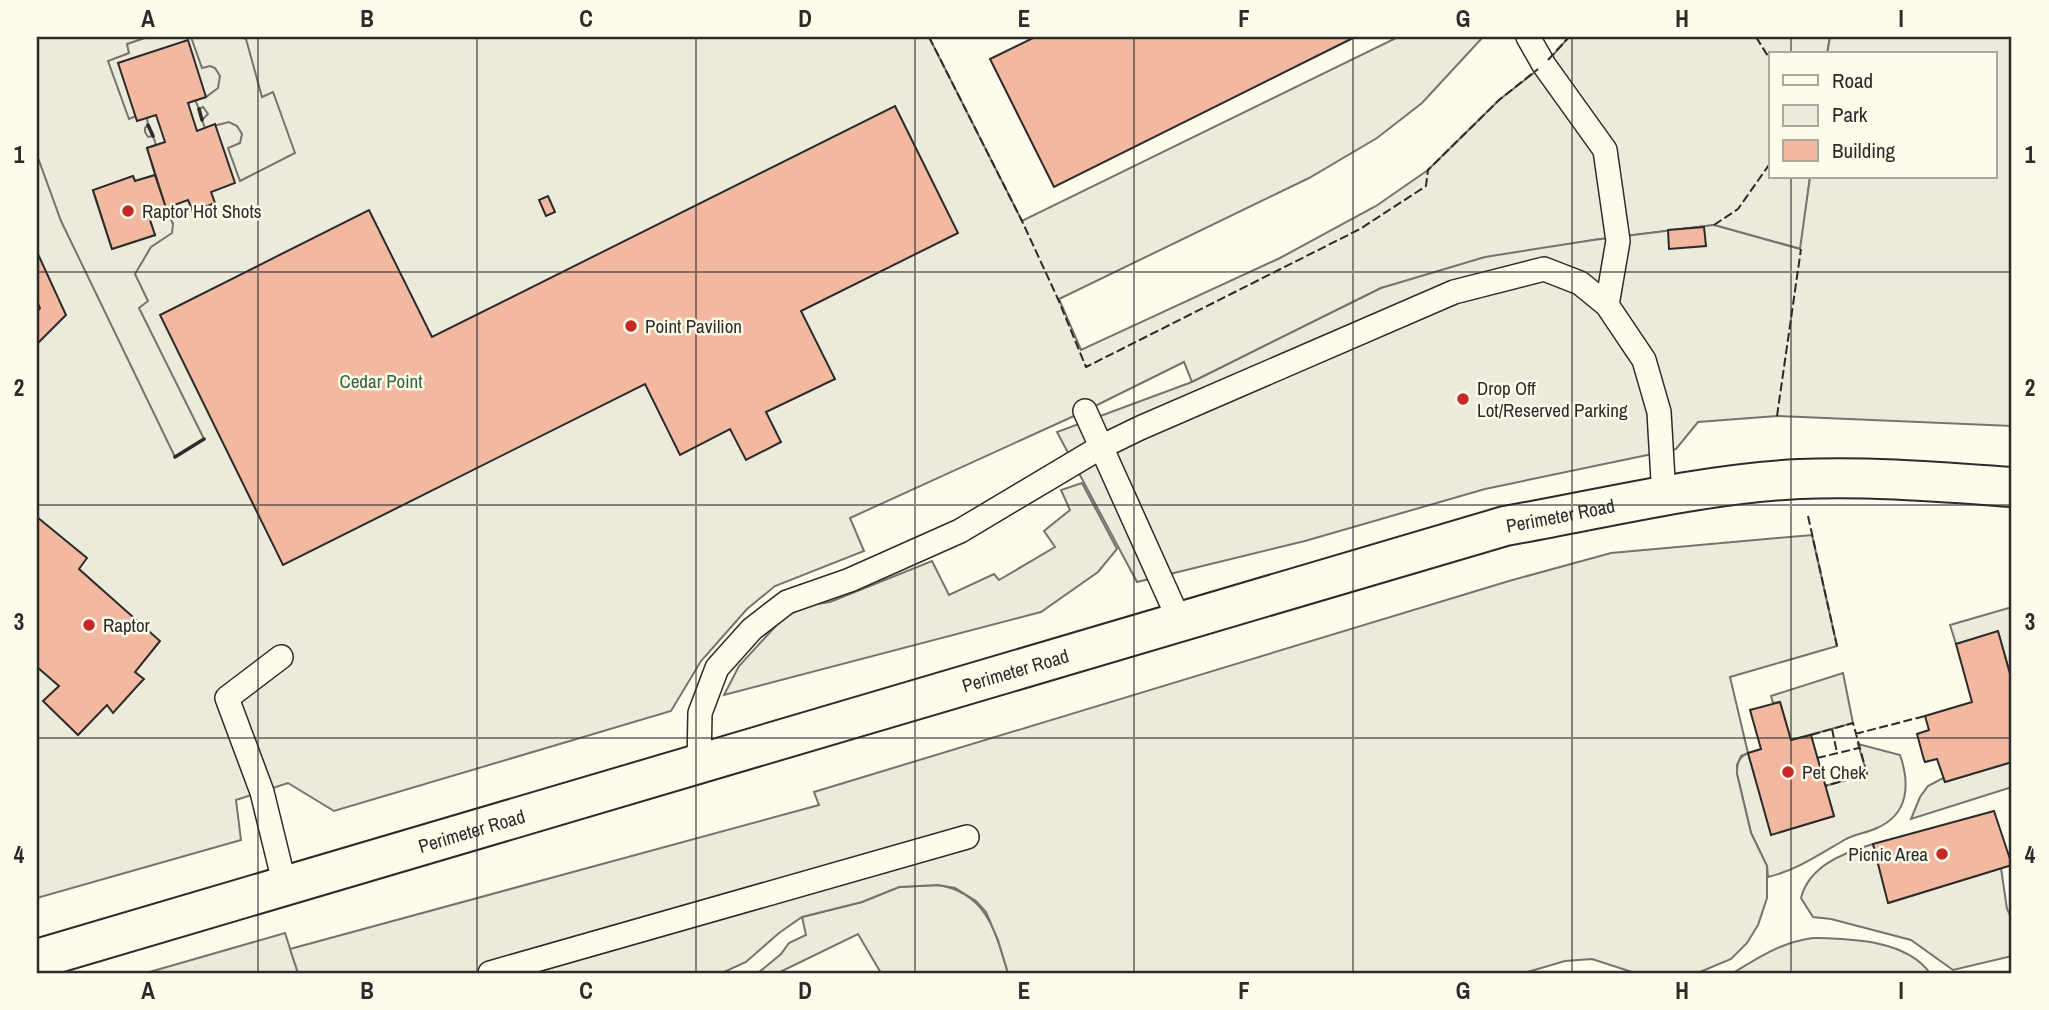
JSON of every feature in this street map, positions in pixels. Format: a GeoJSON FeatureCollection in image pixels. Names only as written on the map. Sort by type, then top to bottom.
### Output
{"type":"FeatureCollection","features":[{"type":"Feature","properties":{"kind":"street","name":"Perimeter Road"},"geometry":{"type":"LineString","coordinates":[[42,963],[285,886],[1505,526],[1713,488],[1798,479],[1896,479],[2012,487]]}},
{"type":"Feature","properties":{"kind":"lane"},"geometry":{"type":"LineString","coordinates":[[1528,37],[1544,65],[1605,150],[1618,241],[1607,305]]}},
{"type":"Feature","properties":{"kind":"lane"},"geometry":{"type":"LineString","coordinates":[[698,764],[700,713],[717,668],[752,629],[787,602],[850,580],[960,531],[1101,447],[1140,428],[1454,292],[1544,269],[1580,283],[1607,305],[1644,360],[1658,406],[1664,497]]}},
{"type":"Feature","properties":{"kind":"lane"},"geometry":{"type":"LineString","coordinates":[[1085,411],[1180,622]]}},
{"type":"Feature","properties":{"kind":"lane"},"geometry":{"type":"LineString","coordinates":[[281,657],[227,698],[262,792],[285,886]]}},
{"type":"Feature","properties":{"kind":"lane"},"geometry":{"type":"LineString","coordinates":[[489,973],[967,837]]}},
{"type":"Feature","properties":{"kind":"green space","name":"Cedar Point"},"geometry":{"type":"Polygon","coordinates":[[[37,37],[929,37],[1022,221],[1398,37],[1483,37],[1422,103],[1377,138],[1309,178],[1059,299],[1081,350],[1280,258],[1376,206],[1428,170],[1499,100],[1544,65],[1569,37],[1830,37],[1827,52],[1769,52],[1769,178],[1810,178],[1801,249],[1714,225],[1593,240],[1381,288],[1192,382],[1184,362],[1085,411],[850,518],[864,551],[775,586],[747,609],[701,661],[671,711],[334,811],[288,783],[236,800],[241,840],[37,898],[37,37]]]}},
{"type":"Feature","properties":{"kind":"green space"},"geometry":{"type":"Polygon","coordinates":[[[1082,483],[1117,549],[1098,572],[1041,612],[724,695],[739,666],[783,618],[803,606],[830,602],[932,561],[949,595],[994,574],[999,580],[1055,547],[1044,531],[1070,510],[1061,490],[1082,483]]]}},
{"type":"Feature","properties":{"kind":"green space"},"geometry":{"type":"Polygon","coordinates":[[[2012,607],[2012,681],[1998,632],[1956,644],[1950,625],[2012,607]]]}},
{"type":"Feature","properties":{"kind":"green space"},"geometry":{"type":"Polygon","coordinates":[[[1843,673],[1853,723],[1791,740],[1780,702],[1773,703],[1771,696],[1843,673]]]}},
{"type":"Feature","properties":{"kind":"green space"},"geometry":{"type":"Polygon","coordinates":[[[1858,744],[1900,755],[1906,787],[1896,815],[1877,828],[1850,837],[1799,866],[1768,877],[1767,866],[1751,833],[1737,774],[1740,759],[1748,753],[1772,834],[1834,816],[1825,786],[1867,774],[1858,744]]]}},
{"type":"Feature","properties":{"kind":"green space"},"geometry":{"type":"Polygon","coordinates":[[[2012,762],[2012,787],[1911,819],[1928,786],[1943,778],[1945,782],[2012,762]]]}},
{"type":"Feature","properties":{"kind":"green space"},"geometry":{"type":"Polygon","coordinates":[[[1873,844],[1889,903],[2001,868],[2007,909],[2012,919],[2012,956],[1953,970],[1911,940],[1831,919],[1813,917],[1801,898],[1811,877],[1829,862],[1873,844]]]}},
{"type":"Feature","properties":{"kind":"green space"},"geometry":{"type":"Polygon","coordinates":[[[938,885],[968,896],[987,916],[1008,973],[881,973],[858,934],[778,973],[758,973],[781,954],[789,943],[806,935],[802,917],[862,902],[899,887],[938,885]]]}},
{"type":"Feature","properties":{"kind":"green space"},"geometry":{"type":"Polygon","coordinates":[[[285,933],[298,973],[146,973],[285,933]]]}},
{"type":"Feature","properties":{"kind":"green space"},"geometry":{"type":"Polygon","coordinates":[[[1813,938],[1843,939],[1892,947],[1906,953],[1930,973],[1733,973],[1781,947],[1813,938]]]}},
{"type":"Feature","properties":{"kind":"shaded area"},"geometry":{"type":"Polygon","coordinates":[[[37,37],[148,37],[127,44],[129,53],[108,61],[129,119],[136,116],[147,118],[145,132],[148,137],[153,136],[156,145],[147,148],[155,175],[135,181],[133,176],[93,191],[112,249],[155,235],[148,214],[166,208],[173,224],[172,233],[151,247],[135,274],[148,301],[139,308],[204,439],[175,457],[61,221],[37,155],[37,37]]]}},
{"type":"Feature","properties":{"kind":"shaded area"},"geometry":{"type":"Polygon","coordinates":[[[191,37],[246,39],[262,97],[273,92],[295,153],[240,181],[228,148],[240,143],[242,134],[237,126],[229,122],[205,128],[202,120],[208,114],[203,107],[199,109],[195,100],[206,97],[218,88],[220,76],[215,68],[202,68],[191,37]]]}},
{"type":"Feature","properties":{"kind":"shaded area","name":"Drop Off Lot/Reserved Parking"},"geometry":{"type":"Polygon","coordinates":[[[1830,37],[2012,37],[2012,426],[1777,416],[1698,422],[1676,449],[1485,489],[1305,541],[1137,582],[1057,432],[1192,382],[1381,288],[1485,257],[1714,225],[1800,249],[1810,178],[1996,178],[1996,52],[1827,52],[1830,37]]]}},
{"type":"Feature","properties":{"kind":"shaded area"},"geometry":{"type":"Polygon","coordinates":[[[1812,535],[1837,646],[1730,677],[1748,753],[1741,756],[1737,774],[1751,833],[1767,866],[1767,898],[1758,925],[1747,943],[1731,959],[1700,972],[1635,973],[1592,959],[1565,961],[1524,973],[1008,973],[986,912],[976,901],[955,888],[938,885],[899,887],[862,902],[802,917],[746,962],[722,973],[298,973],[290,949],[819,805],[814,792],[1509,581],[1611,553],[1812,535]]]}},
{"type":"Feature","properties":{"kind":"building"},"geometry":{"type":"Polygon","coordinates":[[[1035,37],[1355,37],[1054,187],[990,59],[1035,37]]]}},
{"type":"Feature","properties":{"kind":"building"},"geometry":{"type":"Polygon","coordinates":[[[188,40],[206,97],[188,103],[197,131],[215,124],[235,183],[211,192],[215,203],[193,212],[188,200],[166,208],[147,148],[165,142],[156,115],[137,121],[118,63],[188,40]]]}},
{"type":"Feature","properties":{"kind":"building","name":"Point Pavilion"},"geometry":{"type":"Polygon","coordinates":[[[895,106],[958,233],[801,311],[835,379],[766,412],[781,442],[746,460],[730,429],[680,455],[645,384],[283,565],[160,315],[369,210],[432,337],[895,106]]]}},
{"type":"Feature","properties":{"kind":"building","name":"Raptor Hot Shots"},"geometry":{"type":"Polygon","coordinates":[[[155,175],[166,208],[148,214],[155,235],[112,249],[93,190],[133,176],[135,181],[155,175]]]}},
{"type":"Feature","properties":{"kind":"building"},"geometry":{"type":"Polygon","coordinates":[[[548,196],[555,212],[546,216],[539,200],[548,196]]]}},
{"type":"Feature","properties":{"kind":"building"},"geometry":{"type":"Polygon","coordinates":[[[1704,227],[1706,246],[1669,249],[1668,230],[1704,227]]]}},
{"type":"Feature","properties":{"kind":"building"},"geometry":{"type":"Polygon","coordinates":[[[37,252],[66,315],[37,344],[37,312],[40,308],[37,301],[37,252]]]}},
{"type":"Feature","properties":{"kind":"building","name":"Raptor"},"geometry":{"type":"Polygon","coordinates":[[[37,517],[87,558],[79,569],[160,641],[135,672],[144,679],[113,713],[107,705],[78,735],[43,701],[59,686],[37,667],[37,517]]]}},
{"type":"Feature","properties":{"kind":"building"},"geometry":{"type":"Polygon","coordinates":[[[1998,631],[2012,681],[2012,762],[1945,782],[1937,759],[1925,762],[1917,734],[1929,730],[1925,716],[1972,702],[1956,644],[1998,631]]]}},
{"type":"Feature","properties":{"kind":"building","name":"Pet Chek"},"geometry":{"type":"Polygon","coordinates":[[[1780,702],[1791,740],[1811,735],[1834,816],[1771,835],[1748,753],[1761,749],[1750,710],[1780,702]]]}},
{"type":"Feature","properties":{"kind":"building","name":"Picnic Area"},"geometry":{"type":"Polygon","coordinates":[[[1994,811],[2012,865],[1888,903],[1873,844],[1994,811]]]}},
{"type":"Feature","properties":{"kind":"fence"},"geometry":{"type":"LineString","coordinates":[[929,37],[1022,221],[1086,367],[1360,229],[1426,186],[1428,170],[1499,100],[1538,69]]}},
{"type":"Feature","properties":{"kind":"fence"},"geometry":{"type":"LineString","coordinates":[[1548,60],[1569,37]]}},
{"type":"Feature","properties":{"kind":"fence"},"geometry":{"type":"LineString","coordinates":[[1756,37],[1769,58]]}},
{"type":"Feature","properties":{"kind":"fence"},"geometry":{"type":"LineString","coordinates":[[1714,225],[1738,209],[1769,165]]}},
{"type":"Feature","properties":{"kind":"fence"},"geometry":{"type":"LineString","coordinates":[[1777,416],[1801,249]]}},
{"type":"Feature","properties":{"kind":"fence"},"geometry":{"type":"LineString","coordinates":[[1808,516],[1837,646]]}},
{"type":"Feature","properties":{"kind":"fence"},"geometry":{"type":"LineString","coordinates":[[1855,734],[1925,716]]}},
{"type":"Feature","properties":{"kind":"fence"},"geometry":{"type":"LineString","coordinates":[[1811,735],[1853,723],[1867,774],[1825,786]]}},
{"type":"Feature","properties":{"kind":"fence"},"geometry":{"type":"LineString","coordinates":[[1832,729],[1837,753]]}},
{"type":"Feature","properties":{"kind":"fence"},"geometry":{"type":"LineString","coordinates":[[1817,758],[1859,748]]}},
{"type":"Feature","properties":{"kind":"wall"},"geometry":{"type":"LineString","coordinates":[[199,109],[202,120]]}},
{"type":"Feature","properties":{"kind":"wall"},"geometry":{"type":"LineString","coordinates":[[148,125],[153,136]]}},
{"type":"Feature","properties":{"kind":"wall"},"geometry":{"type":"LineString","coordinates":[[175,457],[204,439]]}},
{"type":"Feature","properties":{"kind":"place","name":"Raptor Hot Shots"},"geometry":{"type":"Point","coordinates":[128,211]}},
{"type":"Feature","properties":{"kind":"place","name":"Point Pavilion"},"geometry":{"type":"Point","coordinates":[631,326]}},
{"type":"Feature","properties":{"kind":"place","name":"Drop Off Lot/Reserved Parking"},"geometry":{"type":"Point","coordinates":[1463,399]}},
{"type":"Feature","properties":{"kind":"place","name":"Raptor"},"geometry":{"type":"Point","coordinates":[89,625]}},
{"type":"Feature","properties":{"kind":"place","name":"Pet Chek"},"geometry":{"type":"Point","coordinates":[1788,772]}},
{"type":"Feature","properties":{"kind":"place","name":"Picnic Area"},"geometry":{"type":"Point","coordinates":[1942,854]}}]}
